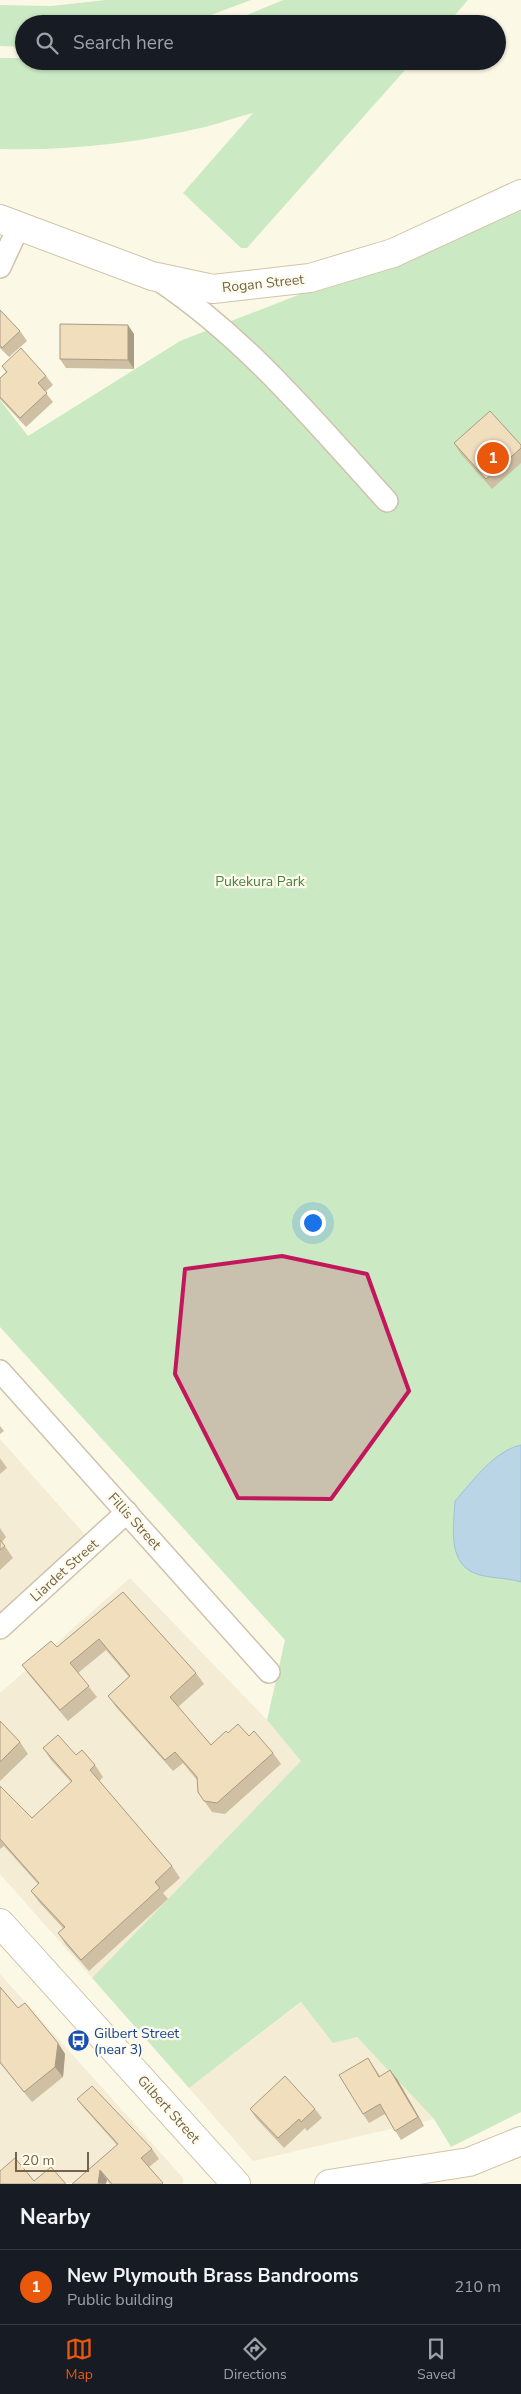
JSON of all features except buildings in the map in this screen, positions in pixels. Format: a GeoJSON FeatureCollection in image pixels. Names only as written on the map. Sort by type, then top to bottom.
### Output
{"type":"FeatureCollection","features":[{"type":"Feature","properties":{"kind":"street","name":"Rogan Street"},"geometry":{"type":"LineString","coordinates":[[10,222],[152,276],[213,288],[310,278],[393,253],[521,194]]}},
{"type":"Feature","properties":{"kind":"street"},"geometry":{"type":"LineString","coordinates":[[0,267],[10,222]]}},
{"type":"Feature","properties":{"kind":"street"},"geometry":{"type":"LineString","coordinates":[[152,276],[194,304],[283,385],[386,501]]}},
{"type":"Feature","properties":{"kind":"street","name":"Fillis Street"},"geometry":{"type":"LineString","coordinates":[[0,1371],[269,1672]]}},
{"type":"Feature","properties":{"kind":"street","name":"Liardet Street"},"geometry":{"type":"LineString","coordinates":[[0,1628],[127,1512]]}},
{"type":"Feature","properties":{"kind":"street","name":"Gilbert Street"},"geometry":{"type":"LineString","coordinates":[[0,1923],[236,2184]]}},
{"type":"Feature","properties":{"kind":"street"},"geometry":{"type":"LineString","coordinates":[[329,2184],[469,2162],[521,2141]]}},
{"type":"Feature","properties":{"kind":"highlighted area"},"geometry":{"type":"Polygon","coordinates":[[[282,1256],[367,1274],[409,1391],[331,1499],[238,1498],[175,1374],[185,1269],[282,1256]]]}},
{"type":"Feature","properties":{"kind":"shaded area"},"geometry":{"type":"Polygon","coordinates":[[[0,1439],[86,1536],[0,1612],[0,1439]]]}},
{"type":"Feature","properties":{"kind":"shaded area"},"geometry":{"type":"Polygon","coordinates":[[[130,1578],[267,1720],[302,1761],[92,1978],[0,1874],[0,1693],[130,1578]]]}},
{"type":"Feature","properties":{"kind":"shaded area"},"geometry":{"type":"Polygon","coordinates":[[[0,1974],[183,2178],[183,2184],[0,2184],[0,1974]]]}},
{"type":"Feature","properties":{"kind":"shaded area"},"geometry":{"type":"Polygon","coordinates":[[[302,2002],[333,2042],[356,2036],[434,2119],[253,2161],[189,2088],[302,2002]]]}},
{"type":"Feature","properties":{"kind":"green space"},"geometry":{"type":"Polygon","coordinates":[[[106,0],[251,0],[211,15],[15,15],[15,47],[0,46],[0,5],[51,6],[106,0]]]}},
{"type":"Feature","properties":{"kind":"green space"},"geometry":{"type":"Polygon","coordinates":[[[283,0],[468,0],[455,15],[247,15],[283,0]]]}},
{"type":"Feature","properties":{"kind":"green space"},"geometry":{"type":"Polygon","coordinates":[[[0,58],[15,58],[15,70],[405,70],[247,248],[241,248],[183,193],[253,113],[180,133],[129,142],[52,149],[0,149],[0,58]]]}},
{"type":"Feature","properties":{"kind":"green space","name":"Pukekura Park"},"geometry":{"type":"Polygon","coordinates":[[[521,208],[521,2112],[451,2147],[434,2119],[357,2037],[333,2043],[301,2002],[189,2088],[92,1978],[301,1761],[267,1720],[285,1640],[0,1327],[0,400],[28,436],[180,341],[521,208]]]}},
{"type":"Feature","properties":{"kind":"water"},"geometry":{"type":"Polygon","coordinates":[[[521,1445],[521,1582],[478,1574],[464,1566],[455,1550],[453,1530],[455,1501],[493,1460],[511,1448],[521,1445]]]}},
{"type":"Feature","properties":{"kind":"place","name":"New Plymouth Brass Bandrooms"},"geometry":{"type":"Point","coordinates":[493,458]}},
{"type":"Feature","properties":{"kind":"place","name":"Gilbert Street (near 3)"},"geometry":{"type":"Point","coordinates":[78,2041]}}]}
